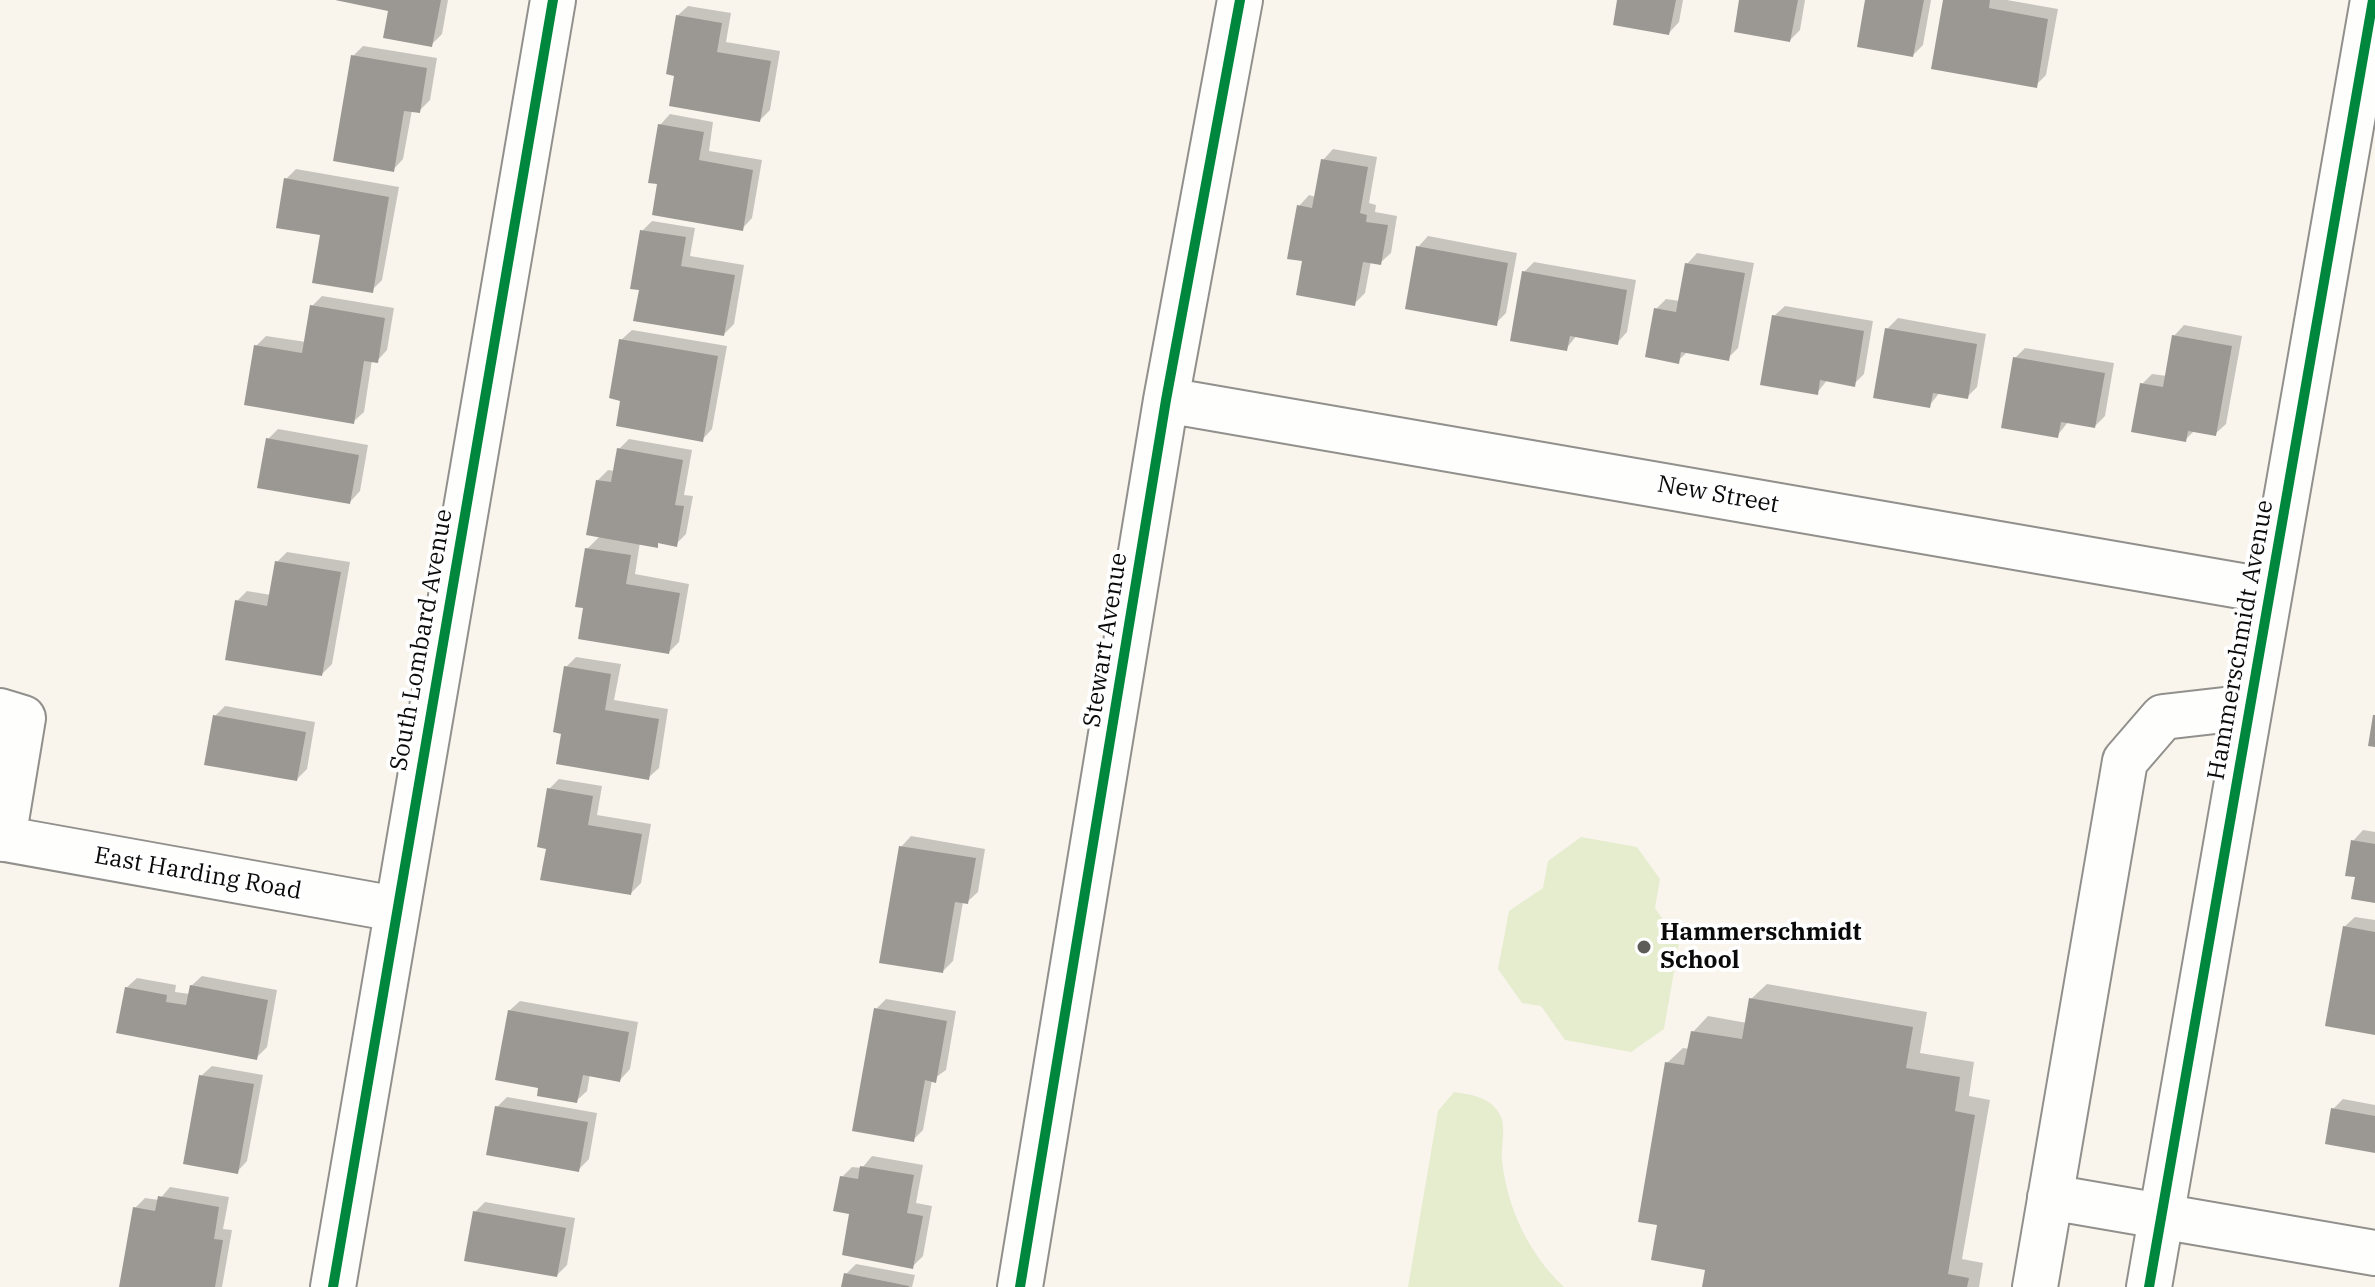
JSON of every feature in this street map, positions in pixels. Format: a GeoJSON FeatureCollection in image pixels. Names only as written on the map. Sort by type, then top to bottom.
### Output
{"type":"FeatureCollection","features":[{"type":"Feature","properties":{"kind":"street","name":"South Lombard Avenue"},"geometry":{"type":"LineString","coordinates":[[333,1287],[553,0]]}},
{"type":"Feature","properties":{"kind":"street","name":"Stewart Avenue"},"geometry":{"type":"LineString","coordinates":[[1020,1287],[1166,400],[1240,0]]}},
{"type":"Feature","properties":{"kind":"street","name":"Hammerschmidt Avenue"},"geometry":{"type":"LineString","coordinates":[[2149,1287],[2373,0]]}},
{"type":"Feature","properties":{"kind":"street","name":"New Street"},"geometry":{"type":"LineString","coordinates":[[1166,400],[2270,591]]}},
{"type":"Feature","properties":{"kind":"street"},"geometry":{"type":"LineString","coordinates":[[2035,1287],[2125,761],[2163,717],[2250,707]]}},
{"type":"Feature","properties":{"kind":"street"},"geometry":{"type":"LineString","coordinates":[[0,711],[23,718],[2,839]]}},
{"type":"Feature","properties":{"kind":"street","name":"East Harding Road"},"geometry":{"type":"LineString","coordinates":[[2,839],[396,909]]}},
{"type":"Feature","properties":{"kind":"street"},"geometry":{"type":"LineString","coordinates":[[2050,1197],[2375,1253]]}},
{"type":"Feature","properties":{"kind":"green space"},"geometry":{"type":"Polygon","coordinates":[[[1581,837],[1637,847],[1660,879],[1655,908],[1679,943],[1664,1029],[1631,1052],[1565,1040],[1541,1006],[1522,1003],[1498,969],[1509,911],[1543,888],[1548,861],[1581,837]]]}},
{"type":"Feature","properties":{"kind":"green space"},"geometry":{"type":"Polygon","coordinates":[[[1454,1092],[1487,1101],[1501,1117],[1502,1160],[1515,1213],[1530,1245],[1564,1287],[1408,1287],[1438,1111],[1454,1092]]]}},
{"type":"Feature","properties":{"kind":"building"},"geometry":{"type":"Polygon","coordinates":[[[335,0],[441,0],[432,47],[383,38],[388,11],[335,0]]]}},
{"type":"Feature","properties":{"kind":"building"},"geometry":{"type":"Polygon","coordinates":[[[1617,0],[1676,0],[1669,35],[1613,25],[1617,0]]]}},
{"type":"Feature","properties":{"kind":"building"},"geometry":{"type":"Polygon","coordinates":[[[1739,0],[1798,0],[1790,42],[1734,32],[1739,0]]]}},
{"type":"Feature","properties":{"kind":"building"},"geometry":{"type":"Polygon","coordinates":[[[1865,0],[1924,0],[1913,57],[1857,47],[1865,0]]]}},
{"type":"Feature","properties":{"kind":"building"},"geometry":{"type":"Polygon","coordinates":[[[1943,0],[1990,0],[1989,8],[2048,19],[2037,88],[1931,69],[1943,0]]]}},
{"type":"Feature","properties":{"kind":"building"},"geometry":{"type":"Polygon","coordinates":[[[676,15],[722,23],[717,52],[771,61],[760,122],[669,106],[674,76],[666,74],[676,15]]]}},
{"type":"Feature","properties":{"kind":"building"},"geometry":{"type":"Polygon","coordinates":[[[351,55],[427,68],[420,113],[404,111],[394,172],[333,161],[351,55]]]}},
{"type":"Feature","properties":{"kind":"building"},"geometry":{"type":"Polygon","coordinates":[[[658,124],[704,132],[699,160],[753,170],[743,231],[652,215],[657,184],[648,183],[658,124]]]}},
{"type":"Feature","properties":{"kind":"building"},"geometry":{"type":"Polygon","coordinates":[[[1321,159],[1368,167],[1360,213],[1367,215],[1366,222],[1388,225],[1381,265],[1363,262],[1355,306],[1296,295],[1302,261],[1287,259],[1297,205],[1312,208],[1321,159]]]}},
{"type":"Feature","properties":{"kind":"building"},"geometry":{"type":"Polygon","coordinates":[[[284,178],[389,197],[373,293],[312,283],[320,235],[276,228],[284,178]]]}},
{"type":"Feature","properties":{"kind":"building"},"geometry":{"type":"Polygon","coordinates":[[[640,230],[686,237],[681,266],[735,275],[724,336],[633,321],[639,290],[630,289],[640,230]]]}},
{"type":"Feature","properties":{"kind":"building"},"geometry":{"type":"Polygon","coordinates":[[[1416,246],[1508,263],[1497,326],[1405,309],[1416,246]]]}},
{"type":"Feature","properties":{"kind":"building"},"geometry":{"type":"Polygon","coordinates":[[[1685,263],[1745,273],[1729,361],[1681,352],[1679,364],[1645,357],[1654,308],[1676,312],[1685,263]]]}},
{"type":"Feature","properties":{"kind":"building"},"geometry":{"type":"Polygon","coordinates":[[[1522,271],[1627,290],[1618,345],[1570,336],[1567,351],[1510,341],[1522,271]]]}},
{"type":"Feature","properties":{"kind":"building"},"geometry":{"type":"Polygon","coordinates":[[[310,305],[385,318],[378,363],[364,361],[354,424],[244,405],[254,345],[302,353],[310,305]]]}},
{"type":"Feature","properties":{"kind":"building"},"geometry":{"type":"Polygon","coordinates":[[[1772,315],[1864,331],[1855,387],[1820,380],[1818,395],[1760,385],[1772,315]]]}},
{"type":"Feature","properties":{"kind":"building"},"geometry":{"type":"Polygon","coordinates":[[[1885,328],[1977,344],[1968,399],[1933,393],[1930,408],[1873,398],[1885,328]]]}},
{"type":"Feature","properties":{"kind":"building"},"geometry":{"type":"Polygon","coordinates":[[[2172,335],[2232,346],[2216,436],[2188,431],[2186,442],[2131,432],[2140,383],[2163,387],[2172,335]]]}},
{"type":"Feature","properties":{"kind":"building"},"geometry":{"type":"Polygon","coordinates":[[[619,339],[718,356],[703,442],[616,426],[620,401],[609,398],[619,339]]]}},
{"type":"Feature","properties":{"kind":"building"},"geometry":{"type":"Polygon","coordinates":[[[2013,357],[2105,373],[2095,428],[2061,422],[2058,438],[2001,428],[2013,357]]]}},
{"type":"Feature","properties":{"kind":"building"},"geometry":{"type":"Polygon","coordinates":[[[266,438],[359,455],[350,504],[257,488],[266,438]]]}},
{"type":"Feature","properties":{"kind":"building"},"geometry":{"type":"Polygon","coordinates":[[[617,448],[683,460],[675,505],[684,506],[677,547],[658,543],[658,548],[586,535],[596,480],[611,482],[617,448]]]}},
{"type":"Feature","properties":{"kind":"building"},"geometry":{"type":"Polygon","coordinates":[[[585,548],[631,555],[626,584],[680,593],[669,654],[578,639],[583,608],[575,607],[585,548]]]}},
{"type":"Feature","properties":{"kind":"building"},"geometry":{"type":"Polygon","coordinates":[[[275,561],[341,572],[322,676],[225,660],[235,600],[267,606],[275,561]]]}},
{"type":"Feature","properties":{"kind":"building"},"geometry":{"type":"Polygon","coordinates":[[[564,666],[611,674],[605,710],[659,719],[649,780],[556,764],[561,734],[553,732],[564,666]]]}},
{"type":"Feature","properties":{"kind":"building"},"geometry":{"type":"Polygon","coordinates":[[[213,715],[306,732],[297,781],[204,765],[213,715]]]}},
{"type":"Feature","properties":{"kind":"building"},"geometry":{"type":"Polygon","coordinates":[[[2375,715],[2375,747],[2368,746],[2375,715]]]}},
{"type":"Feature","properties":{"kind":"building"},"geometry":{"type":"Polygon","coordinates":[[[547,788],[593,796],[588,825],[642,834],[631,895],[540,880],[546,849],[537,847],[547,788]]]}},
{"type":"Feature","properties":{"kind":"building"},"geometry":{"type":"Polygon","coordinates":[[[2351,840],[2375,844],[2375,903],[2351,899],[2355,877],[2345,876],[2351,840]]]}},
{"type":"Feature","properties":{"kind":"building"},"geometry":{"type":"Polygon","coordinates":[[[899,846],[976,858],[968,904],[955,902],[943,973],[879,963],[899,846]]]}},
{"type":"Feature","properties":{"kind":"building"},"geometry":{"type":"Polygon","coordinates":[[[2343,926],[2375,932],[2375,1035],[2325,1026],[2343,926]]]}},
{"type":"Feature","properties":{"kind":"building"},"geometry":{"type":"Polygon","coordinates":[[[190,985],[268,1000],[257,1060],[116,1033],[125,987],[167,995],[166,1002],[186,1005],[190,985]]]}},
{"type":"Feature","properties":{"kind":"building"},"geometry":{"type":"Polygon","coordinates":[[[1749,998],[1913,1027],[1906,1068],[1960,1077],[1955,1111],[1975,1115],[1948,1274],[1969,1278],[1967,1287],[1702,1287],[1705,1270],[1651,1260],[1657,1225],[1638,1222],[1665,1062],[1684,1065],[1691,1031],[1742,1039],[1749,998]]]}},
{"type":"Feature","properties":{"kind":"building"},"geometry":{"type":"Polygon","coordinates":[[[874,1008],[947,1021],[936,1083],[925,1080],[914,1142],[852,1131],[874,1008]]]}},
{"type":"Feature","properties":{"kind":"building"},"geometry":{"type":"Polygon","coordinates":[[[508,1010],[629,1032],[620,1082],[583,1075],[577,1103],[537,1096],[538,1088],[495,1080],[508,1010]]]}},
{"type":"Feature","properties":{"kind":"building"},"geometry":{"type":"Polygon","coordinates":[[[199,1075],[254,1084],[238,1174],[183,1164],[199,1075]]]}},
{"type":"Feature","properties":{"kind":"building"},"geometry":{"type":"Polygon","coordinates":[[[495,1106],[588,1122],[579,1172],[486,1155],[495,1106]]]}},
{"type":"Feature","properties":{"kind":"building"},"geometry":{"type":"Polygon","coordinates":[[[2331,1108],[2375,1116],[2375,1153],[2325,1144],[2331,1108]]]}},
{"type":"Feature","properties":{"kind":"building"},"geometry":{"type":"Polygon","coordinates":[[[860,1166],[914,1175],[907,1213],[923,1216],[913,1269],[842,1255],[849,1214],[833,1211],[840,1176],[858,1179],[860,1166]]]}},
{"type":"Feature","properties":{"kind":"building"},"geometry":{"type":"Polygon","coordinates":[[[158,1196],[219,1207],[214,1239],[223,1240],[215,1287],[119,1287],[133,1207],[155,1211],[158,1196]]]}},
{"type":"Feature","properties":{"kind":"building"},"geometry":{"type":"Polygon","coordinates":[[[473,1211],[566,1228],[557,1277],[464,1261],[473,1211]]]}},
{"type":"Feature","properties":{"kind":"building"},"geometry":{"type":"Polygon","coordinates":[[[844,1273],[909,1286],[909,1287],[841,1287],[844,1273]]]}},
{"type":"Feature","properties":{"kind":"cycle path"},"geometry":{"type":"LineString","coordinates":[[333,1287],[553,0]]}},
{"type":"Feature","properties":{"kind":"cycle path"},"geometry":{"type":"LineString","coordinates":[[1020,1287],[1166,400],[1240,0]]}},
{"type":"Feature","properties":{"kind":"cycle path"},"geometry":{"type":"LineString","coordinates":[[2149,1287],[2373,0]]}},
{"type":"Feature","properties":{"kind":"place","name":"Hammerschmidt School"},"geometry":{"type":"Point","coordinates":[1644,947]}}]}
